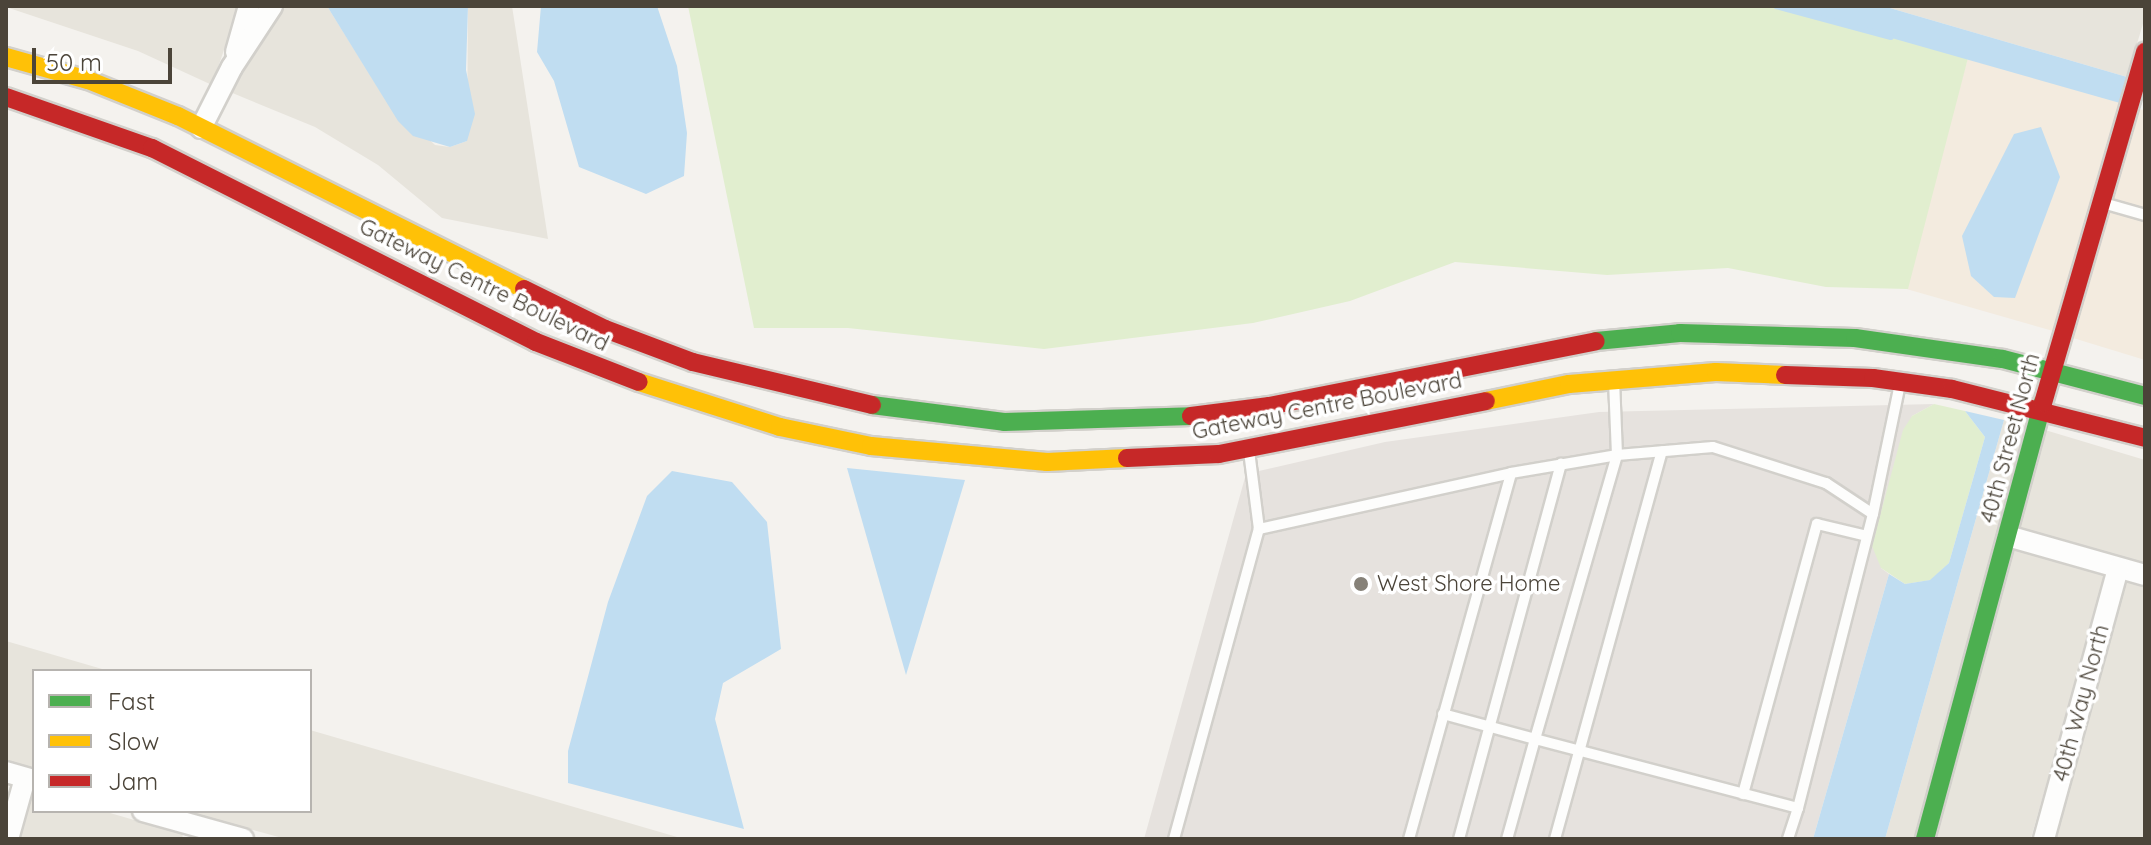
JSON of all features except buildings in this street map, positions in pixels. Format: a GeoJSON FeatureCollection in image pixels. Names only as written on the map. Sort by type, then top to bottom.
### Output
{"type":"FeatureCollection","features":[{"type":"Feature","properties":{"kind":"street"},"geometry":{"type":"LineString","coordinates":[[232,67],[249,6]]}},
{"type":"Feature","properties":{"kind":"street"},"geometry":{"type":"LineString","coordinates":[[185,163],[232,67],[272,6]]}},
{"type":"Feature","properties":{"kind":"street","name":"40th Street North"},"geometry":{"type":"LineString","coordinates":[[1925,839],[2041,409],[2145,52]]}},
{"type":"Feature","properties":{"kind":"street","name":"Gateway Centre Boulevard"},"geometry":{"type":"LineString","coordinates":[[6,57],[88,80],[201,128],[605,329],[765,383],[905,411],[1004,422],[1173,418],[1269,406],[1609,340],[1680,333],[1855,338],[2053,371],[2145,396]]}},
{"type":"Feature","properties":{"kind":"street","name":"Gateway Centre Boulevard"},"geometry":{"type":"LineString","coordinates":[[6,97],[68,116],[185,163],[536,342],[647,387],[780,427],[886,448],[1047,462],[1141,461],[1249,449],[1502,397],[1614,380],[1716,372],[1901,382],[2041,409],[2145,438]]}},
{"type":"Feature","properties":{"kind":"street"},"geometry":{"type":"LineString","coordinates":[[1609,340],[1614,380]]}},
{"type":"Feature","properties":{"kind":"street"},"geometry":{"type":"LineString","coordinates":[[2008,536],[2145,575]]}},
{"type":"Feature","properties":{"kind":"street","name":"40th Way North"},"geometry":{"type":"LineString","coordinates":[[2044,839],[2118,568]]}},
{"type":"Feature","properties":{"kind":"street"},"geometry":{"type":"LineString","coordinates":[[8,839],[22,777]]}},
{"type":"Feature","properties":{"kind":"street"},"geometry":{"type":"LineString","coordinates":[[148,813],[194,832],[243,839]]}},
{"type":"Feature","properties":{"kind":"lane"},"geometry":{"type":"LineString","coordinates":[[2101,202],[2145,215]]}},
{"type":"Feature","properties":{"kind":"lane"},"geometry":{"type":"LineString","coordinates":[[1507,839],[1617,455],[1614,380]]}},
{"type":"Feature","properties":{"kind":"lane"},"geometry":{"type":"LineString","coordinates":[[1788,839],[1873,514],[1901,382]]}},
{"type":"Feature","properties":{"kind":"lane"},"geometry":{"type":"LineString","coordinates":[[1259,529],[1511,473],[1617,455],[1713,447],[1826,483],[1873,514]]}},
{"type":"Feature","properties":{"kind":"lane"},"geometry":{"type":"LineString","coordinates":[[1174,839],[1259,529],[1249,449]]}},
{"type":"Feature","properties":{"kind":"lane"},"geometry":{"type":"LineString","coordinates":[[1555,839],[1662,451]]}},
{"type":"Feature","properties":{"kind":"lane"},"geometry":{"type":"LineString","coordinates":[[1459,839],[1561,464]]}},
{"type":"Feature","properties":{"kind":"lane"},"geometry":{"type":"LineString","coordinates":[[1409,839],[1511,473]]}},
{"type":"Feature","properties":{"kind":"lane"},"geometry":{"type":"LineString","coordinates":[[1743,794],[1817,524],[1867,536]]}},
{"type":"Feature","properties":{"kind":"lane"},"geometry":{"type":"LineString","coordinates":[[1443,714],[1798,808]]}},
{"type":"Feature","properties":{"kind":"shaded area"},"geometry":{"type":"Polygon","coordinates":[[[239,6],[212,85],[138,51],[6,7],[239,6]]]}},
{"type":"Feature","properties":{"kind":"shaded area"},"geometry":{"type":"Polygon","coordinates":[[[282,6],[327,6],[384,97],[435,145],[450,147],[467,141],[468,6],[512,6],[548,239],[442,218],[378,165],[315,127],[230,92],[282,6]]]}},
{"type":"Feature","properties":{"kind":"shaded area"},"geometry":{"type":"Polygon","coordinates":[[[1883,6],[2145,6],[2145,17],[2127,77],[1883,6]]]}},
{"type":"Feature","properties":{"kind":"shaded area"},"geometry":{"type":"Polygon","coordinates":[[[1968,58],[2121,102],[2055,332],[1902,288],[1968,58]]]}},
{"type":"Feature","properties":{"kind":"shaded area"},"geometry":{"type":"Polygon","coordinates":[[[2139,109],[2145,110],[2145,360],[2073,338],[2139,109]]]}},
{"type":"Feature","properties":{"kind":"shaded area"},"geometry":{"type":"Polygon","coordinates":[[[1934,404],[1912,416],[1881,568],[1889,574],[1813,839],[1144,839],[1246,474],[1385,442],[1599,412],[1934,404]]]}},
{"type":"Feature","properties":{"kind":"shaded area"},"geometry":{"type":"Polygon","coordinates":[[[2004,420],[2026,426],[1915,839],[1885,839],[2004,420]]]}},
{"type":"Feature","properties":{"kind":"shaded area"},"geometry":{"type":"Polygon","coordinates":[[[2045,430],[2145,460],[2145,563],[2020,528],[2045,430]]]}},
{"type":"Feature","properties":{"kind":"shaded area"},"geometry":{"type":"Polygon","coordinates":[[[2014,549],[2106,575],[2031,839],[1931,838],[2014,549]]]}},
{"type":"Feature","properties":{"kind":"shaded area"},"geometry":{"type":"Polygon","coordinates":[[[2125,581],[2145,586],[2145,839],[2054,839],[2125,581]]]}},
{"type":"Feature","properties":{"kind":"shaded area"},"geometry":{"type":"Polygon","coordinates":[[[6,641],[102,669],[32,669],[32,768],[6,761],[6,641]]]}},
{"type":"Feature","properties":{"kind":"shaded area"},"geometry":{"type":"Polygon","coordinates":[[[312,731],[684,839],[286,839],[192,813],[312,813],[312,731]]]}},
{"type":"Feature","properties":{"kind":"shaded area"},"geometry":{"type":"Polygon","coordinates":[[[32,791],[32,813],[110,813],[183,834],[182,839],[18,839],[32,791]]]}},
{"type":"Feature","properties":{"kind":"green space"},"geometry":{"type":"Polygon","coordinates":[[[688,6],[1779,6],[1968,58],[1908,289],[1826,287],[1728,268],[1607,275],[1455,262],[1350,301],[1253,323],[1044,349],[848,328],[754,328],[688,6]]]}},
{"type":"Feature","properties":{"kind":"green space"},"geometry":{"type":"Polygon","coordinates":[[[1934,404],[1965,411],[1985,437],[1949,563],[1931,580],[1905,584],[1881,568],[1872,546],[1903,430],[1912,416],[1934,404]]]}},
{"type":"Feature","properties":{"kind":"water"},"geometry":{"type":"Polygon","coordinates":[[[327,6],[468,6],[466,70],[475,114],[467,141],[450,147],[413,136],[398,121],[327,6]]]}},
{"type":"Feature","properties":{"kind":"water"},"geometry":{"type":"Polygon","coordinates":[[[541,6],[657,6],[677,66],[687,133],[684,176],[646,194],[579,167],[554,81],[537,52],[541,6]]]}},
{"type":"Feature","properties":{"kind":"water"},"geometry":{"type":"Polygon","coordinates":[[[1779,6],[1883,6],[2127,77],[2120,103],[1779,6]]]}},
{"type":"Feature","properties":{"kind":"water"},"geometry":{"type":"Polygon","coordinates":[[[2041,127],[2060,177],[2015,298],[1994,297],[1971,276],[1962,236],[2014,134],[2041,127]]]}},
{"type":"Feature","properties":{"kind":"water"},"geometry":{"type":"Polygon","coordinates":[[[1965,411],[2004,420],[1885,839],[1813,839],[1889,574],[1905,584],[1930,580],[1949,563],[1985,437],[1965,411]]]}},
{"type":"Feature","properties":{"kind":"water"},"geometry":{"type":"Polygon","coordinates":[[[847,468],[965,480],[906,675],[847,468]]]}},
{"type":"Feature","properties":{"kind":"water"},"geometry":{"type":"Polygon","coordinates":[[[672,471],[732,482],[767,522],[781,649],[723,683],[715,719],[744,829],[568,783],[568,751],[608,602],[647,496],[672,471]]]}},
{"type":"Feature","properties":{"kind":"waterway"},"geometry":{"type":"LineString","coordinates":[[1776,6],[1891,37]]}},
{"type":"Feature","properties":{"kind":"traffic: fast"},"geometry":{"type":"LineString","coordinates":[[1596,341],[1680,333],[1855,338],[2003,359],[2145,396]]}},
{"type":"Feature","properties":{"kind":"traffic: fast"},"geometry":{"type":"LineString","coordinates":[[1925,839],[2043,403]]}},
{"type":"Feature","properties":{"kind":"traffic: fast"},"geometry":{"type":"LineString","coordinates":[[872,405],[1004,422],[1191,416]]}},
{"type":"Feature","properties":{"kind":"traffic: slow"},"geometry":{"type":"LineString","coordinates":[[6,57],[88,80],[178,116],[524,289]]}},
{"type":"Feature","properties":{"kind":"traffic: slow"},"geometry":{"type":"LineString","coordinates":[[1486,401],[1569,384],[1716,372],[1785,375]]}},
{"type":"Feature","properties":{"kind":"traffic: slow"},"geometry":{"type":"LineString","coordinates":[[639,382],[780,427],[871,446],[1047,462],[1127,458]]}},
{"type":"Feature","properties":{"kind":"traffic: jam"},"geometry":{"type":"LineString","coordinates":[[2043,403],[2145,52]]}},
{"type":"Feature","properties":{"kind":"traffic: jam"},"geometry":{"type":"LineString","coordinates":[[6,97],[152,148],[536,342],[639,382]]}},
{"type":"Feature","properties":{"kind":"traffic: jam"},"geometry":{"type":"LineString","coordinates":[[524,289],[605,329],[693,362],[872,405]]}},
{"type":"Feature","properties":{"kind":"traffic: jam"},"geometry":{"type":"LineString","coordinates":[[1191,416],[1269,406],[1596,341]]}},
{"type":"Feature","properties":{"kind":"traffic: jam"},"geometry":{"type":"LineString","coordinates":[[1785,375],[1873,378],[1952,389],[2145,438]]}},
{"type":"Feature","properties":{"kind":"traffic: jam"},"geometry":{"type":"LineString","coordinates":[[1127,458],[1219,454],[1486,401]]}},
{"type":"Feature","properties":{"kind":"place","name":"West Shore Home"},"geometry":{"type":"Point","coordinates":[1361,584]}}]}
